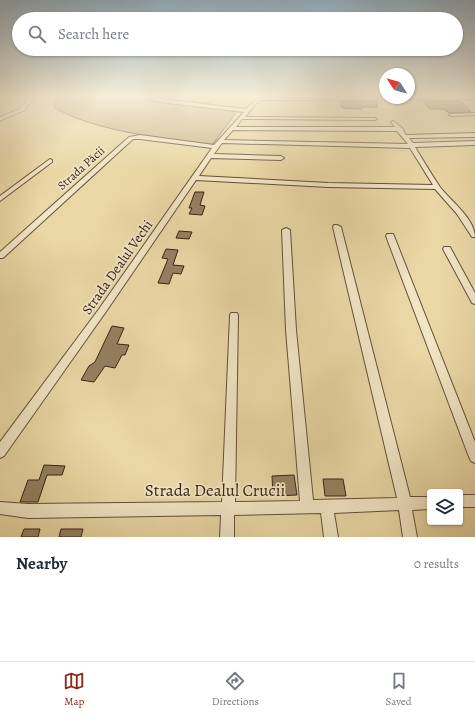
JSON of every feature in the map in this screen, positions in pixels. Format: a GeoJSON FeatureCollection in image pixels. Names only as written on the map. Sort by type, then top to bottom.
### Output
{"type":"FeatureCollection","features":[{"type":"Feature","properties":{"kind":"street","name":"Strada Dealul Vechi"},"geometry":{"type":"LineString","coordinates":[[0,452],[218,144],[236,122]]}},
{"type":"Feature","properties":{"kind":"street"},"geometry":{"type":"LineString","coordinates":[[394,122],[412,146],[437,188],[460,213],[475,235]]}},
{"type":"Feature","properties":{"kind":"street"},"geometry":{"type":"LineString","coordinates":[[231,128],[400,130]]}},
{"type":"Feature","properties":{"kind":"street"},"geometry":{"type":"LineString","coordinates":[[405,137],[475,135]]}},
{"type":"Feature","properties":{"kind":"street","name":"Strada Păcii"},"geometry":{"type":"LineString","coordinates":[[0,256],[131,138],[140,137],[218,144],[412,146],[475,143]]}},
{"type":"Feature","properties":{"kind":"street"},"geometry":{"type":"LineString","coordinates":[[210,156],[281,158]]}},
{"type":"Feature","properties":{"kind":"street","name":"Strada Păcii"},"geometry":{"type":"LineString","coordinates":[[0,199],[50,161]]}},
{"type":"Feature","properties":{"kind":"street"},"geometry":{"type":"LineString","coordinates":[[195,178],[328,185],[437,188]]}},
{"type":"Feature","properties":{"kind":"street"},"geometry":{"type":"LineString","coordinates":[[337,227],[405,504],[410,537]]}},
{"type":"Feature","properties":{"kind":"street"},"geometry":{"type":"LineString","coordinates":[[286,230],[291,330],[307,507]]}},
{"type":"Feature","properties":{"kind":"street"},"geometry":{"type":"LineString","coordinates":[[390,236],[475,457]]}},
{"type":"Feature","properties":{"kind":"street"},"geometry":{"type":"LineString","coordinates":[[447,249],[475,301]]}},
{"type":"Feature","properties":{"kind":"street"},"geometry":{"type":"LineString","coordinates":[[226,537],[234,315]]}},
{"type":"Feature","properties":{"kind":"street"},"geometry":{"type":"LineString","coordinates":[[463,501],[475,500]]}},
{"type":"Feature","properties":{"kind":"street","name":"Strada Dealul Crucii"},"geometry":{"type":"LineString","coordinates":[[0,508],[28,510],[307,507],[427,503]]}},
{"type":"Feature","properties":{"kind":"street"},"geometry":{"type":"LineString","coordinates":[[326,506],[331,537]]}},
{"type":"Feature","properties":{"kind":"shaded area"},"geometry":{"type":"Polygon","coordinates":[[[88,122],[229,122],[212,145],[152,137],[88,122]]]}},
{"type":"Feature","properties":{"kind":"building"},"geometry":{"type":"Polygon","coordinates":[[[195,192],[204,192],[200,205],[205,206],[202,215],[189,214],[192,208],[189,208],[195,192]]]}},
{"type":"Feature","properties":{"kind":"building"},"geometry":{"type":"Polygon","coordinates":[[[179,231],[192,232],[189,239],[176,238],[179,231]]]}},
{"type":"Feature","properties":{"kind":"building"},"geometry":{"type":"Polygon","coordinates":[[[166,249],[178,250],[173,265],[184,266],[181,274],[173,273],[169,284],[158,283],[168,259],[162,258],[166,249]]]}},
{"type":"Feature","properties":{"kind":"building"},"geometry":{"type":"Polygon","coordinates":[[[112,326],[124,328],[117,344],[129,345],[125,355],[122,355],[115,368],[105,366],[94,382],[81,380],[89,366],[95,362],[112,326]]]}},
{"type":"Feature","properties":{"kind":"building"},"geometry":{"type":"Polygon","coordinates":[[[44,465],[65,466],[62,475],[47,475],[38,502],[20,502],[28,480],[39,480],[44,465]]]}},
{"type":"Feature","properties":{"kind":"building"},"geometry":{"type":"Polygon","coordinates":[[[294,475],[297,495],[273,496],[272,476],[294,475]]]}},
{"type":"Feature","properties":{"kind":"building"},"geometry":{"type":"Polygon","coordinates":[[[323,479],[343,479],[346,496],[325,496],[323,479]]]}},
{"type":"Feature","properties":{"kind":"building"},"geometry":{"type":"Polygon","coordinates":[[[24,529],[40,529],[38,537],[21,537],[24,529]]]}},
{"type":"Feature","properties":{"kind":"building"},"geometry":{"type":"Polygon","coordinates":[[[61,529],[83,529],[81,537],[59,537],[61,529]]]}}]}
